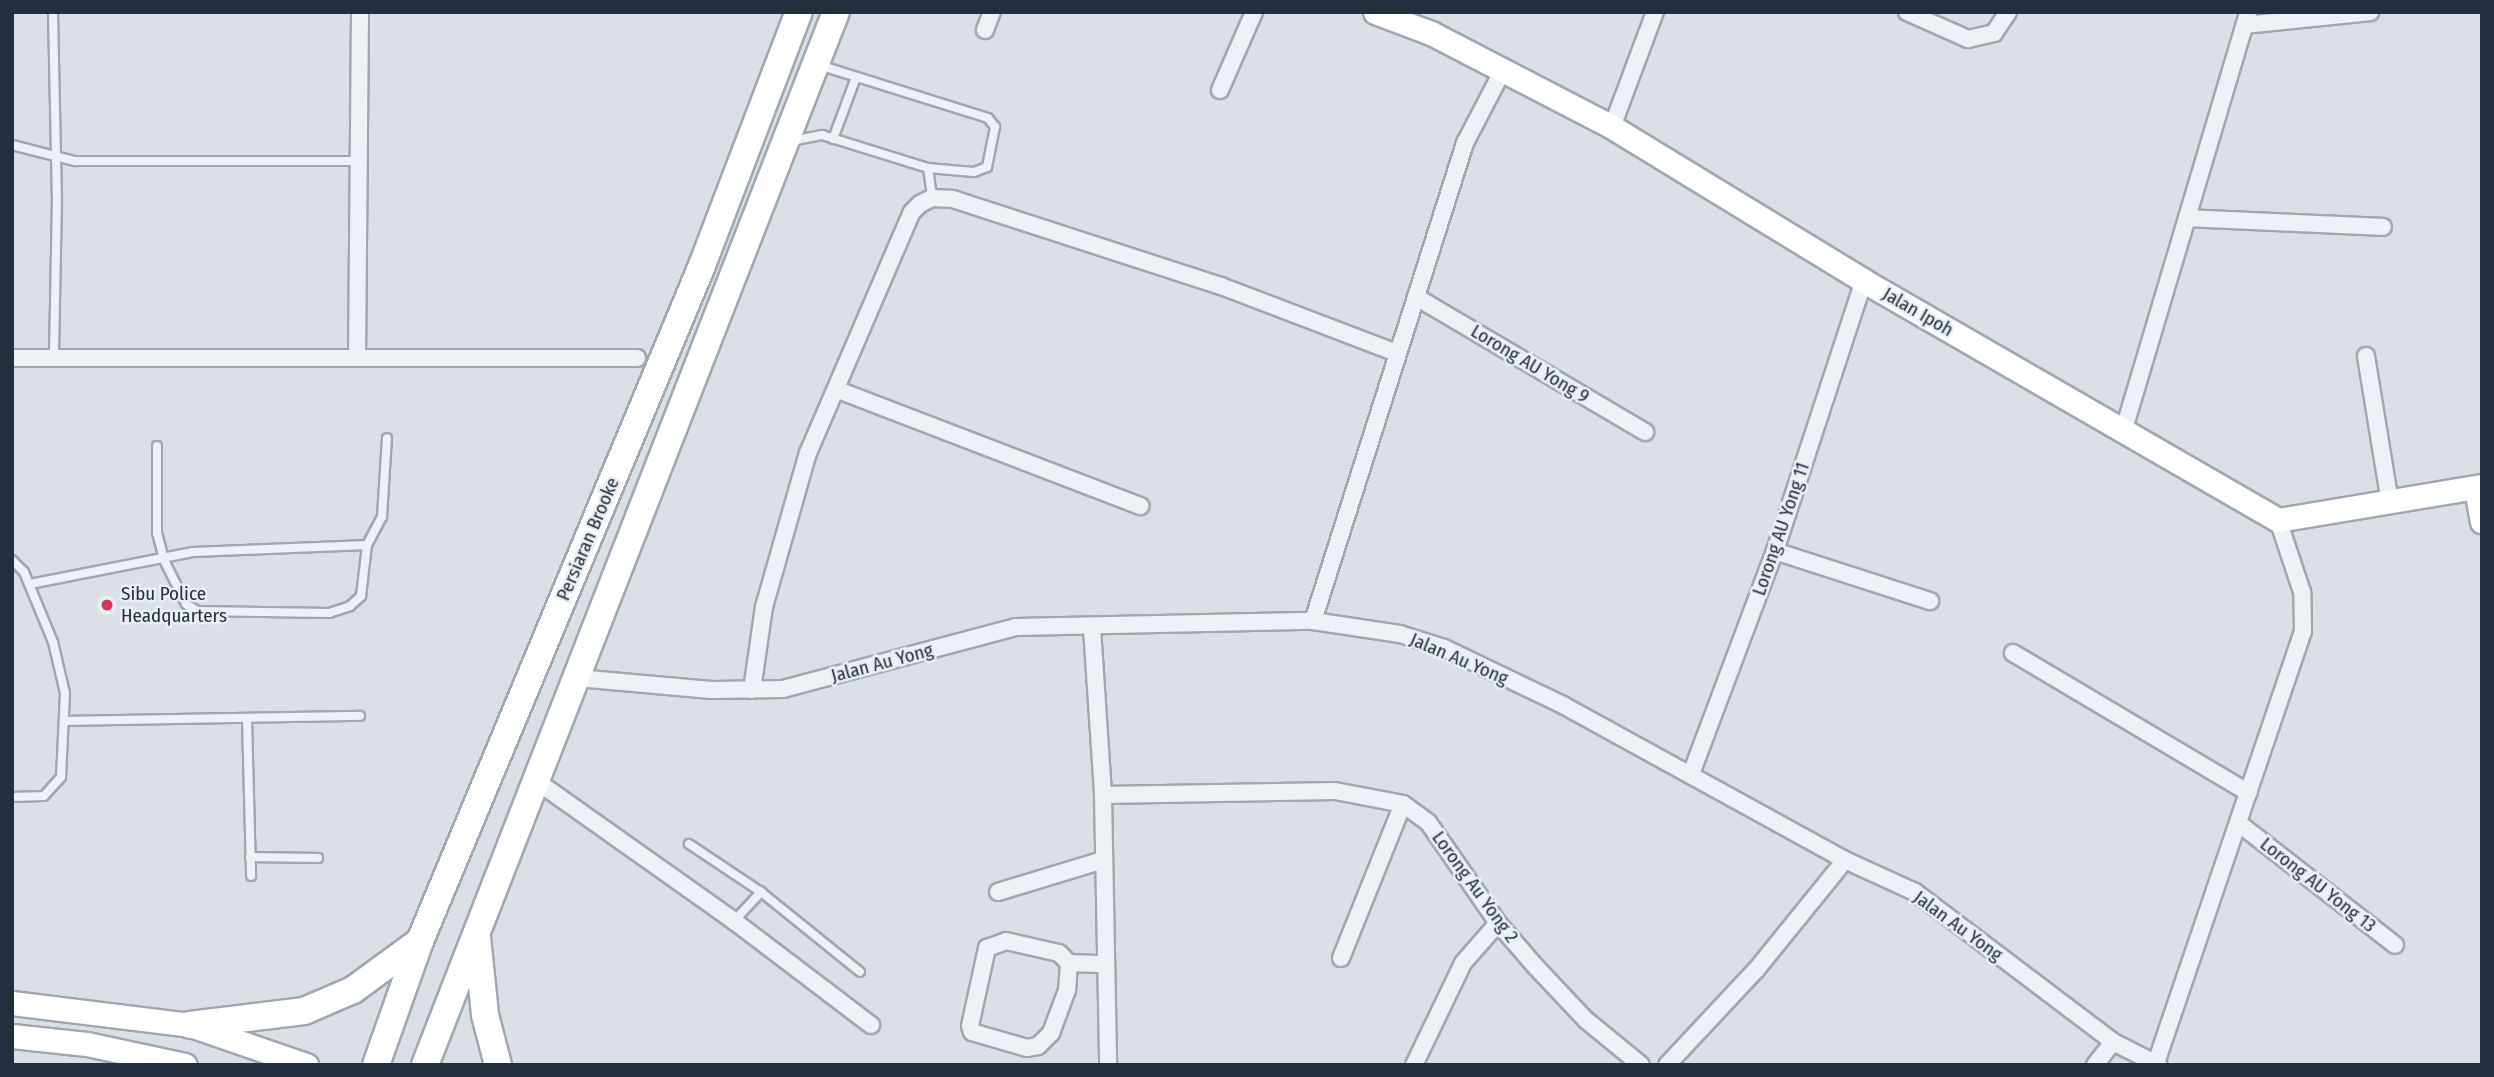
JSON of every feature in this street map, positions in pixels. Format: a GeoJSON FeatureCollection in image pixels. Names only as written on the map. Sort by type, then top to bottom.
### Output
{"type":"FeatureCollection","features":[{"type":"Feature","properties":{"kind":"main road","name":"Persiaran Brooke"},"geometry":{"type":"LineString","coordinates":[[376,1065],[421,940],[701,268],[799,12]]}},
{"type":"Feature","properties":{"kind":"main road","name":"Persiaran Brooke"},"geometry":{"type":"LineString","coordinates":[[425,1065],[782,143],[836,12]]}},
{"type":"Feature","properties":{"kind":"main road"},"geometry":{"type":"LineString","coordinates":[[477,932],[485,1015],[498,1065]]}},
{"type":"Feature","properties":{"kind":"main road"},"geometry":{"type":"LineString","coordinates":[[190,1025],[304,1011],[353,990],[421,940]]}},
{"type":"Feature","properties":{"kind":"street"},"geometry":{"type":"LineString","coordinates":[[357,358],[360,12]]}},
{"type":"Feature","properties":{"kind":"street"},"geometry":{"type":"LineString","coordinates":[[985,30],[992,12]]}},
{"type":"Feature","properties":{"kind":"street"},"geometry":{"type":"LineString","coordinates":[[1220,90],[1254,12]]}},
{"type":"Feature","properties":{"kind":"street","name":"Jalan Ipoh"},"geometry":{"type":"LineString","coordinates":[[1374,12],[1431,33],[1612,127],[1864,281],[2278,520]]}},
{"type":"Feature","properties":{"kind":"street"},"geometry":{"type":"LineString","coordinates":[[1612,127],[1655,12]]}},
{"type":"Feature","properties":{"kind":"street"},"geometry":{"type":"LineString","coordinates":[[1907,12],[1968,39],[1994,33],[2008,12]]}},
{"type":"Feature","properties":{"kind":"street"},"geometry":{"type":"LineString","coordinates":[[2124,429],[2247,19],[2370,12]]}},
{"type":"Feature","properties":{"kind":"street"},"geometry":{"type":"LineString","coordinates":[[1314,621],[1396,353],[1465,143],[1503,70]]}},
{"type":"Feature","properties":{"kind":"street"},"geometry":{"type":"LineString","coordinates":[[752,690],[764,607],[808,453],[838,390],[912,212],[932,198],[953,199],[1221,286],[1396,353]]}},
{"type":"Feature","properties":{"kind":"street"},"geometry":{"type":"LineString","coordinates":[[2187,218],[2384,227]]}},
{"type":"Feature","properties":{"kind":"street","name":"Lorong AU Yong 11"},"geometry":{"type":"LineString","coordinates":[[1691,774],[1775,551],[1864,281]]}},
{"type":"Feature","properties":{"kind":"street","name":"Lorong AU Yong 9"},"geometry":{"type":"LineString","coordinates":[[1416,297],[1645,432]]}},
{"type":"Feature","properties":{"kind":"street"},"geometry":{"type":"LineString","coordinates":[[2366,356],[2390,502]]}},
{"type":"Feature","properties":{"kind":"street"},"geometry":{"type":"LineString","coordinates":[[12,358],[637,358]]}},
{"type":"Feature","properties":{"kind":"street"},"geometry":{"type":"LineString","coordinates":[[838,390],[1140,506]]}},
{"type":"Feature","properties":{"kind":"street"},"geometry":{"type":"LineString","coordinates":[[2158,1064],[2241,825],[2249,793],[2303,631],[2300,579],[2278,520],[2479,487],[2482,521]]}},
{"type":"Feature","properties":{"kind":"street"},"geometry":{"type":"LineString","coordinates":[[1775,551],[1930,601]]}},
{"type":"Feature","properties":{"kind":"street","name":"Jalan Au Yong"},"geometry":{"type":"LineString","coordinates":[[577,678],[752,690],[783,689],[1016,627],[1092,628],[1314,621],[1400,634],[1444,649],[1691,774],[1845,860],[1915,892],[2113,1042],[2158,1064]]}},
{"type":"Feature","properties":{"kind":"street"},"geometry":{"type":"LineString","coordinates":[[1092,628],[1103,795],[1102,860],[1108,1065]]}},
{"type":"Feature","properties":{"kind":"street"},"geometry":{"type":"LineString","coordinates":[[2013,653],[2249,793]]}},
{"type":"Feature","properties":{"kind":"street"},"geometry":{"type":"LineString","coordinates":[[534,780],[734,921],[871,1025]]}},
{"type":"Feature","properties":{"kind":"street"},"geometry":{"type":"LineString","coordinates":[[1103,795],[1335,791],[1404,804],[1341,958]]}},
{"type":"Feature","properties":{"kind":"street","name":"Lorong Au Yong 2"},"geometry":{"type":"LineString","coordinates":[[1404,804],[1427,822],[1498,923],[1586,1020],[1641,1065]]}},
{"type":"Feature","properties":{"kind":"street","name":"Lorong AU Yong 13"},"geometry":{"type":"LineString","coordinates":[[2241,825],[2395,945]]}},
{"type":"Feature","properties":{"kind":"street"},"geometry":{"type":"LineString","coordinates":[[998,892],[1102,860]]}},
{"type":"Feature","properties":{"kind":"street"},"geometry":{"type":"LineString","coordinates":[[1667,1065],[1756,970],[1845,860]]}},
{"type":"Feature","properties":{"kind":"street"},"geometry":{"type":"LineString","coordinates":[[1414,1065],[1463,963],[1498,923]]}},
{"type":"Feature","properties":{"kind":"street"},"geometry":{"type":"LineString","coordinates":[[1069,963],[1067,990],[1046,1042],[1027,1048],[972,1032],[970,1019],[987,948],[993,943],[1006,941],[1059,953],[1069,963],[1105,964]]}},
{"type":"Feature","properties":{"kind":"street"},"geometry":{"type":"LineString","coordinates":[[12,1003],[190,1025],[306,1065]]}},
{"type":"Feature","properties":{"kind":"street"},"geometry":{"type":"LineString","coordinates":[[12,1036],[87,1044],[185,1065]]}},
{"type":"Feature","properties":{"kind":"street"},"geometry":{"type":"LineString","coordinates":[[2095,1065],[2113,1042]]}},
{"type":"Feature","properties":{"kind":"lane"},"geometry":{"type":"LineString","coordinates":[[53,12],[54,357]]}},
{"type":"Feature","properties":{"kind":"lane"},"geometry":{"type":"LineString","coordinates":[[782,143],[822,135],[928,168],[985,170],[993,121],[816,64]]}},
{"type":"Feature","properties":{"kind":"lane"},"geometry":{"type":"LineString","coordinates":[[833,139],[856,77]]}},
{"type":"Feature","properties":{"kind":"lane"},"geometry":{"type":"LineString","coordinates":[[12,145],[54,153],[75,161],[360,161]]}},
{"type":"Feature","properties":{"kind":"lane"},"geometry":{"type":"LineString","coordinates":[[928,168],[932,198]]}},
{"type":"Feature","properties":{"kind":"lane"},"geometry":{"type":"LineString","coordinates":[[157,446],[157,533],[164,560],[187,604],[197,611],[329,613],[350,606],[361,596],[367,545],[382,517],[387,438]]}},
{"type":"Feature","properties":{"kind":"lane"},"geometry":{"type":"LineString","coordinates":[[30,584],[225,548],[367,545]]}},
{"type":"Feature","properties":{"kind":"lane"},"geometry":{"type":"LineString","coordinates":[[12,560],[30,584],[53,642],[65,693],[61,777],[53,791],[44,796],[12,797]]}},
{"type":"Feature","properties":{"kind":"lane"},"geometry":{"type":"LineString","coordinates":[[65,721],[360,716]]}},
{"type":"Feature","properties":{"kind":"lane"},"geometry":{"type":"LineString","coordinates":[[247,719],[251,876]]}},
{"type":"Feature","properties":{"kind":"lane"},"geometry":{"type":"LineString","coordinates":[[689,844],[761,892],[860,972]]}},
{"type":"Feature","properties":{"kind":"lane"},"geometry":{"type":"LineString","coordinates":[[250,857],[318,858]]}},
{"type":"Feature","properties":{"kind":"lane"},"geometry":{"type":"LineString","coordinates":[[734,921],[761,892]]}},
{"type":"Feature","properties":{"kind":"place","name":"Sibu Police Headquarters"},"geometry":{"type":"Point","coordinates":[107,605]}}]}
